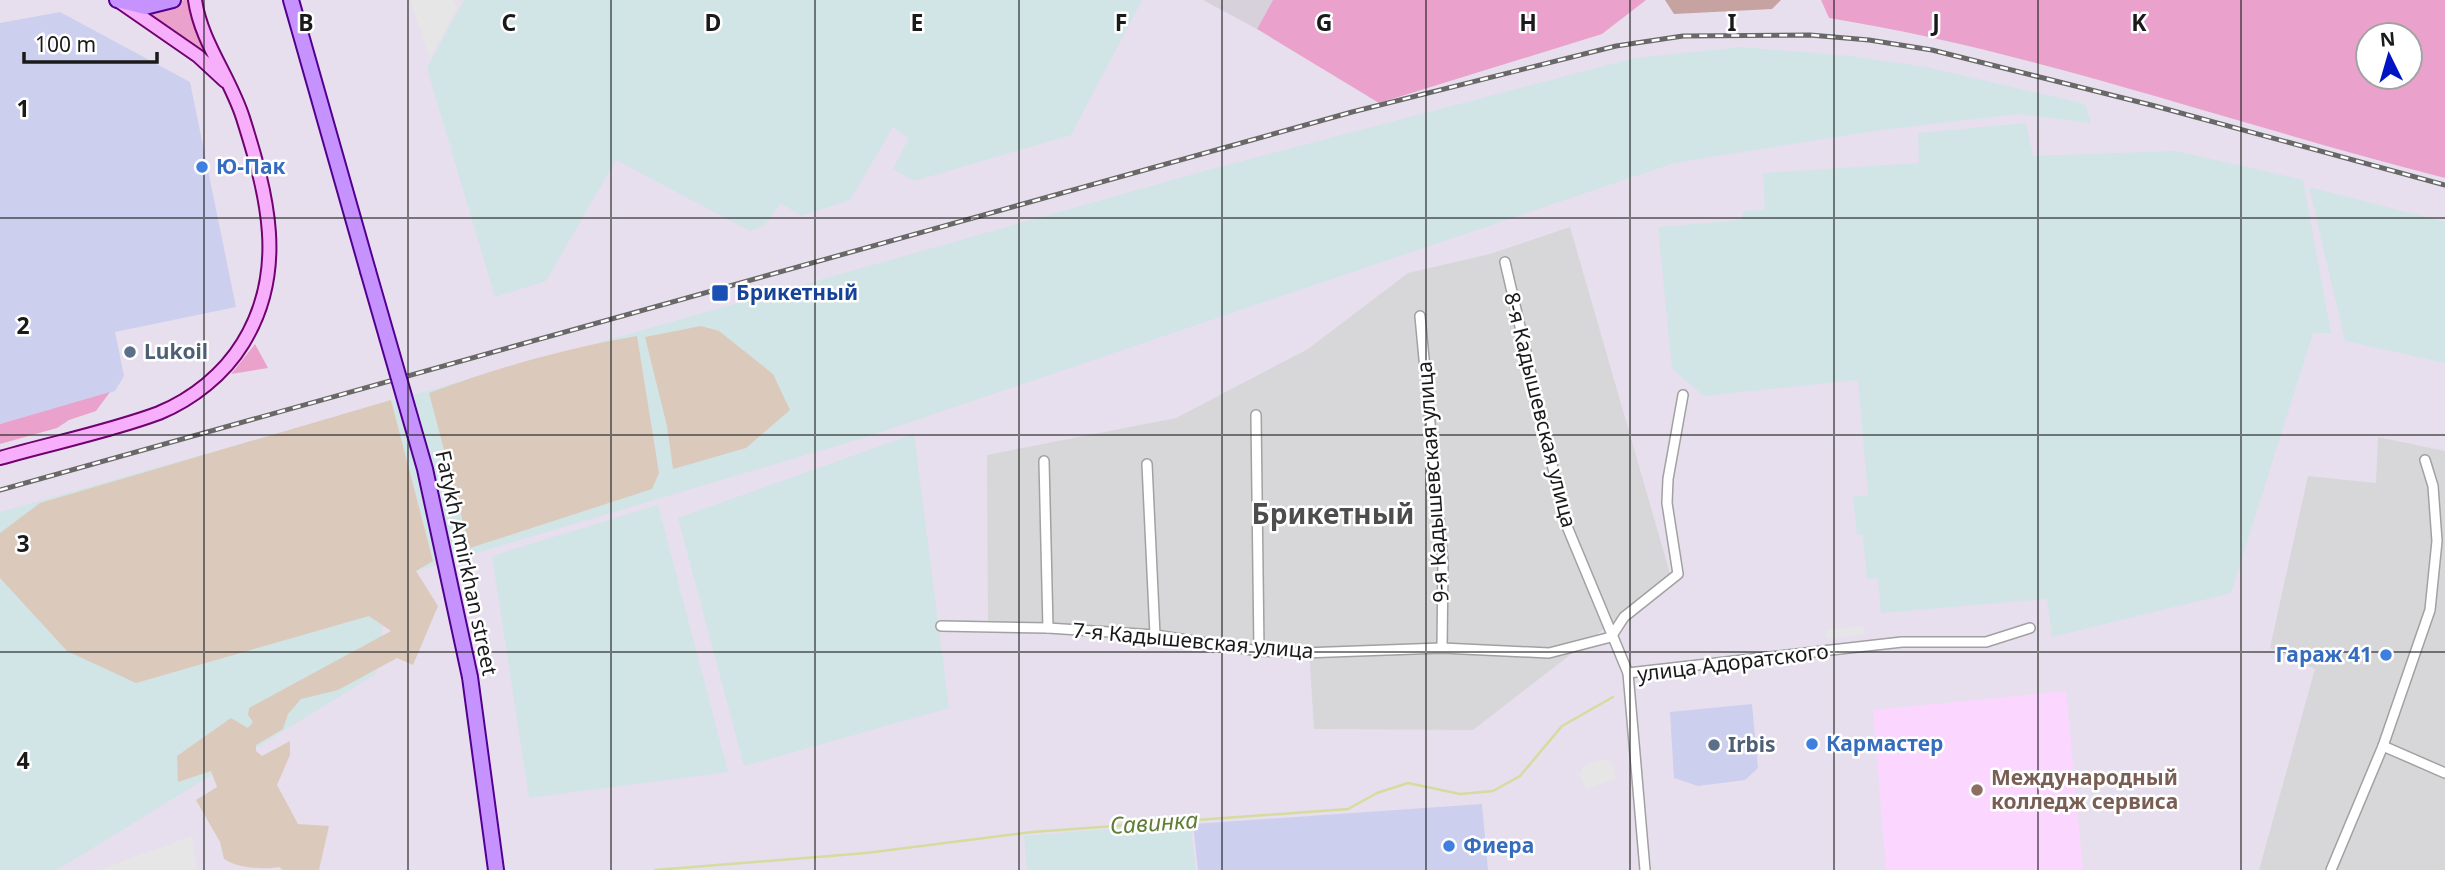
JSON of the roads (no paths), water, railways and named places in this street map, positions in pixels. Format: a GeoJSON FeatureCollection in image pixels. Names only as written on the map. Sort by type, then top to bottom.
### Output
{"type":"FeatureCollection","features":[{"type":"Feature","properties":{"kind":"main road"},"geometry":{"type":"LineString","coordinates":[[118,1],[145,7],[173,0]]}},
{"type":"Feature","properties":{"kind":"main road"},"geometry":{"type":"LineString","coordinates":[[0,458],[158,413],[185,400],[212,380],[235,357],[262,305],[270,258],[270,236],[259,173],[230,86],[199,22],[195,0]]}},
{"type":"Feature","properties":{"kind":"main road"},"geometry":{"type":"LineString","coordinates":[[118,1],[198,55],[230,86]]}},
{"type":"Feature","properties":{"kind":"main road","name":"Fatykh Amirkhan street"},"geometry":{"type":"LineString","coordinates":[[293,2],[425,469],[470,677],[496,870]]}},
{"type":"Feature","properties":{"kind":"street","name":"8-я Кадышевская улица"},"geometry":{"type":"LineString","coordinates":[[1504,262],[1566,524],[1628,673]]}},
{"type":"Feature","properties":{"kind":"street","name":"9-я Кадышевская улица"},"geometry":{"type":"LineString","coordinates":[[1420,316],[1443,562],[1442,648]]}},
{"type":"Feature","properties":{"kind":"street"},"geometry":{"type":"LineString","coordinates":[[1611,637],[1624,617],[1678,574],[1667,503],[1668,479],[1683,395]]}},
{"type":"Feature","properties":{"kind":"street"},"geometry":{"type":"LineString","coordinates":[[1256,415],[1259,651]]}},
{"type":"Feature","properties":{"kind":"street"},"geometry":{"type":"LineString","coordinates":[[2331,870],[2383,746],[2430,610],[2437,541],[2432,486],[2425,460]]}},
{"type":"Feature","properties":{"kind":"street"},"geometry":{"type":"LineString","coordinates":[[1044,461],[1048,628]]}},
{"type":"Feature","properties":{"kind":"street"},"geometry":{"type":"LineString","coordinates":[[1147,464],[1156,635]]}},
{"type":"Feature","properties":{"kind":"street","name":"7-я Кадышевская улица"},"geometry":{"type":"LineString","coordinates":[[941,626],[1048,628],[1156,635],[1259,651],[1303,653],[1442,648],[1549,653],[1611,637]]}},
{"type":"Feature","properties":{"kind":"street","name":"улица Адоратского"},"geometry":{"type":"LineString","coordinates":[[1645,870],[1628,673],[1902,642],[1986,642],[2029,628]]}},
{"type":"Feature","properties":{"kind":"street"},"geometry":{"type":"LineString","coordinates":[[2383,746],[2445,773]]}},
{"type":"Feature","properties":{"kind":"waterway","name":"Савинка"},"geometry":{"type":"LineString","coordinates":[[655,870],[866,853],[1032,832],[1348,809],[1377,793],[1408,783],[1460,794],[1493,791],[1520,776],[1562,726],[1613,697]]}},
{"type":"Feature","properties":{"kind":"railway"},"geometry":{"type":"LineString","coordinates":[[0,490],[1352,112],[1616,46],[1683,36],[1810,35],[1869,40],[1932,50],[2155,106],[2445,185]]}},
{"type":"Feature","properties":{"kind":"place","name":"Ю-Пак"},"geometry":{"type":"Point","coordinates":[202,167]}},
{"type":"Feature","properties":{"kind":"place","name":"Брикетный"},"geometry":{"type":"Point","coordinates":[720,293]}},
{"type":"Feature","properties":{"kind":"place","name":"Lukoil"},"geometry":{"type":"Point","coordinates":[130,352]}},
{"type":"Feature","properties":{"kind":"place","name":"Гараж 41"},"geometry":{"type":"Point","coordinates":[2386,655]}},
{"type":"Feature","properties":{"kind":"place","name":"Кармастер"},"geometry":{"type":"Point","coordinates":[1812,744]}},
{"type":"Feature","properties":{"kind":"place","name":"Irbis"},"geometry":{"type":"Point","coordinates":[1714,745]}},
{"type":"Feature","properties":{"kind":"place","name":"Международный колледж сервиса"},"geometry":{"type":"Point","coordinates":[1977,790]}},
{"type":"Feature","properties":{"kind":"place","name":"Фиера"},"geometry":{"type":"Point","coordinates":[1449,846]}},
{"type":"Feature","properties":{"kind":"district","name":"Брикетный"},"geometry":{"type":"Point","coordinates":[1333,514]}}]}
